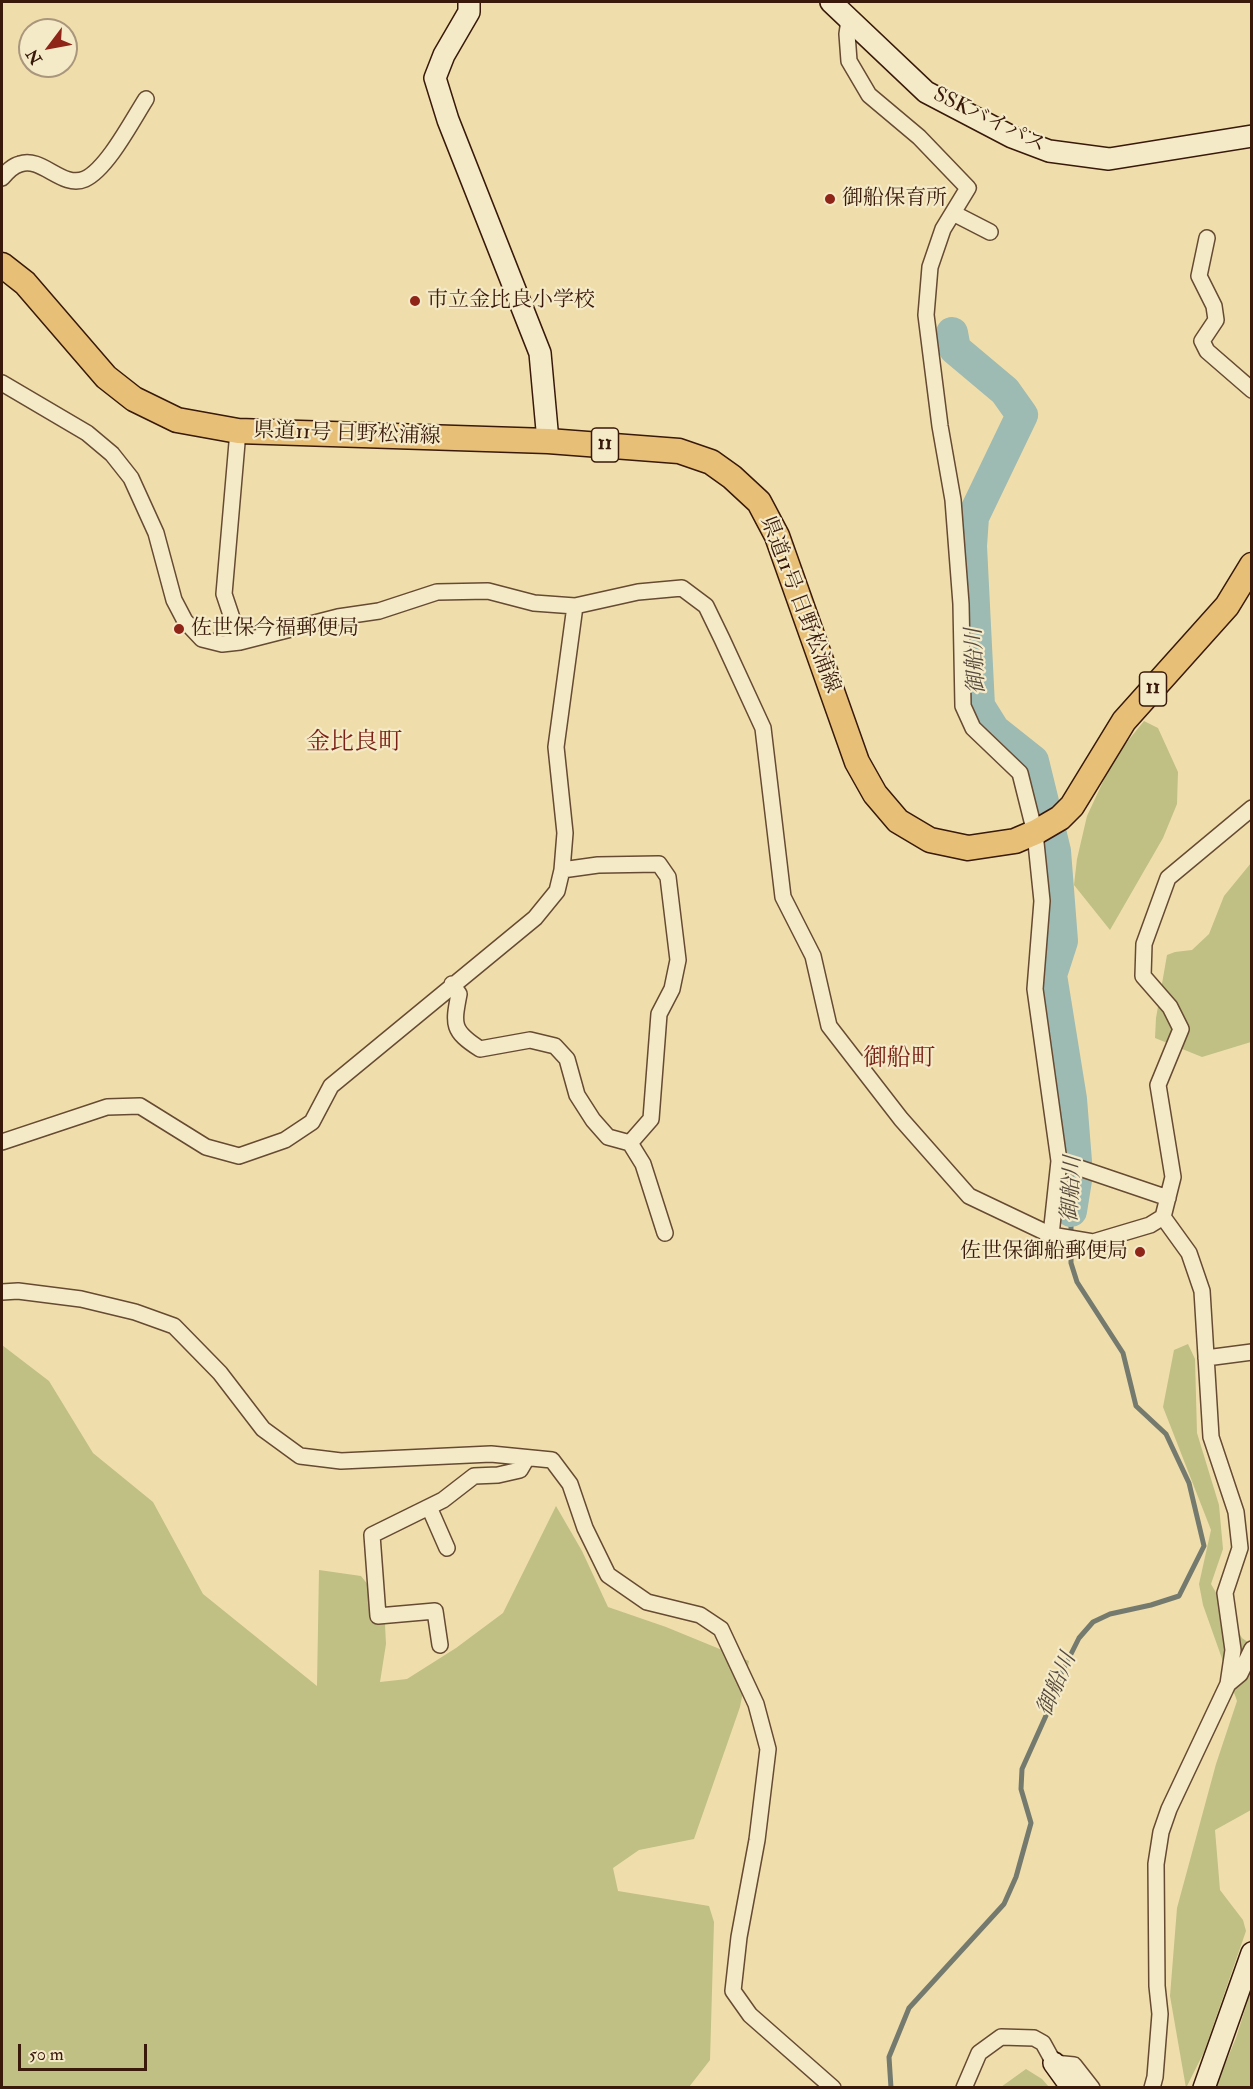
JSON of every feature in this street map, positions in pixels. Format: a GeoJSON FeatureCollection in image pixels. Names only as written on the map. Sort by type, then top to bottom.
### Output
{"type":"FeatureCollection","features":[{"type":"Feature","properties":{"kind":"main road","name":"県道11号 日野松浦線"},"geometry":{"type":"LineString","coordinates":[[2,265],[25,283],[106,377],[134,399],[177,420],[238,431],[548,441],[679,451],[711,462],[732,477],[759,502],[777,536],[856,762],[875,794],[898,821],[930,840],[968,848],[1015,841],[1035,833],[1060,818],[1072,806],[1124,721],[1227,606],[1251,565]]}},
{"type":"Feature","properties":{"kind":"street"},"geometry":{"type":"LineString","coordinates":[[470,2],[469,12],[444,55],[435,78],[448,120],[540,353],[548,441]]}},
{"type":"Feature","properties":{"kind":"street","name":"SSKバイパス"},"geometry":{"type":"LineString","coordinates":[[831,2],[926,92],[1012,137],[1049,151],[1109,159],[1251,136]]}},
{"type":"Feature","properties":{"kind":"street"},"geometry":{"type":"LineString","coordinates":[[849,20],[847,34],[849,61],[869,95],[919,137],[968,188],[943,229],[930,267],[926,315],[940,426],[954,508],[961,604],[963,706],[973,728],[1020,773],[1035,833],[1042,901],[1035,989],[1059,1161],[1051,1235]]}},
{"type":"Feature","properties":{"kind":"street"},"geometry":{"type":"LineString","coordinates":[[2,178],[11,168],[21,163],[38,165],[71,181],[82,181],[90,177],[102,166],[146,99]]}},
{"type":"Feature","properties":{"kind":"street"},"geometry":{"type":"LineString","coordinates":[[953,213],[990,232]]}},
{"type":"Feature","properties":{"kind":"street"},"geometry":{"type":"LineString","coordinates":[[1207,238],[1199,276],[1214,306],[1216,320],[1202,341],[1207,351],[1251,390]]}},
{"type":"Feature","properties":{"kind":"street"},"geometry":{"type":"LineString","coordinates":[[2,383],[87,433],[112,454],[131,478],[156,533],[174,600],[185,621],[202,639],[222,644],[240,642],[338,617],[379,612],[437,592],[488,591],[534,603],[575,606],[638,592],[682,588],[706,606],[763,728],[783,897],[813,956],[829,1026],[901,1119],[969,1196],[1051,1235],[1093,1242],[1150,1225],[1163,1217],[1173,1177],[1158,1085],[1181,1029],[1170,1007],[1143,976],[1144,944],[1168,878],[1251,808]]}},
{"type":"Feature","properties":{"kind":"street"},"geometry":{"type":"LineString","coordinates":[[238,431],[224,594],[240,642]]}},
{"type":"Feature","properties":{"kind":"street"},"geometry":{"type":"LineString","coordinates":[[2,1142],[107,1107],[140,1106],[206,1147],[239,1156],[285,1140],[312,1122],[331,1086],[452,984],[535,918],[557,891],[562,870],[566,833],[556,747],[575,606]]}},
{"type":"Feature","properties":{"kind":"street"},"geometry":{"type":"LineString","coordinates":[[562,870],[598,865],[658,864],[668,877],[678,960],[672,989],[659,1014],[651,1119],[630,1143]]}},
{"type":"Feature","properties":{"kind":"street"},"geometry":{"type":"LineString","coordinates":[[452,984],[459,994],[454,1019],[463,1038],[480,1049],[530,1040],[555,1046],[567,1059],[577,1095],[592,1120],[608,1137],[630,1143],[643,1164],[665,1233]]}},
{"type":"Feature","properties":{"kind":"street"},"geometry":{"type":"LineString","coordinates":[[1059,1161],[1168,1198]]}},
{"type":"Feature","properties":{"kind":"street"},"geometry":{"type":"LineString","coordinates":[[1163,1217],[1189,1252],[1202,1291],[1211,1437],[1236,1512],[1240,1548]]}},
{"type":"Feature","properties":{"kind":"street"},"geometry":{"type":"LineString","coordinates":[[2,1292],[18,1291],[81,1299],[135,1312],[174,1326],[220,1373],[263,1429],[300,1456],[341,1461],[491,1454],[552,1460],[570,1484],[585,1528],[608,1575],[647,1602],[699,1615],[721,1629],[756,1704],[768,1749],[757,1840],[739,1937],[733,1991],[750,2015],[833,2088]]}},
{"type":"Feature","properties":{"kind":"street"},"geometry":{"type":"LineString","coordinates":[[1206,1358],[1251,1352]]}},
{"type":"Feature","properties":{"kind":"street"},"geometry":{"type":"LineString","coordinates":[[440,1645],[435,1611],[378,1616],[372,1535],[443,1500],[474,1476],[498,1475],[520,1470],[527,1458]]}},
{"type":"Feature","properties":{"kind":"street"},"geometry":{"type":"LineString","coordinates":[[429,1507],[447,1548]]}},
{"type":"Feature","properties":{"kind":"street"},"geometry":{"type":"LineString","coordinates":[[1152,2088],[1155,2078],[1160,2014],[1156,1986],[1156,1864],[1161,1832],[1169,1809],[1228,1684],[1233,1650],[1225,1593],[1240,1548],[1251,1534]]}},
{"type":"Feature","properties":{"kind":"street"},"geometry":{"type":"LineString","coordinates":[[1228,1684],[1240,1674],[1251,1649]]}},
{"type":"Feature","properties":{"kind":"street"},"geometry":{"type":"LineString","coordinates":[[1204,2088],[1251,1953]]}},
{"type":"Feature","properties":{"kind":"street"},"geometry":{"type":"LineString","coordinates":[[964,2088],[979,2053],[1001,2037],[1034,2038],[1043,2043],[1072,2088]]}},
{"type":"Feature","properties":{"kind":"street"},"geometry":{"type":"LineString","coordinates":[[1054,2063],[1074,2065],[1092,2088]]}},
{"type":"Feature","properties":{"kind":"shaded area"},"geometry":{"type":"Polygon","coordinates":[[[1144,721],[1158,728],[1178,772],[1177,804],[1163,838],[1110,930],[1074,885],[1077,859],[1087,816],[1114,758],[1144,721]]]}},
{"type":"Feature","properties":{"kind":"shaded area"},"geometry":{"type":"Polygon","coordinates":[[[1251,863],[1251,1042],[1202,1057],[1155,1038],[1156,1018],[1167,955],[1192,950],[1209,934],[1224,896],[1251,863]]]}},
{"type":"Feature","properties":{"kind":"shaded area"},"geometry":{"type":"Polygon","coordinates":[[[1188,1344],[1195,1359],[1197,1433],[1219,1505],[1223,1549],[1211,1584],[1242,1638],[1252,1645],[1251,1810],[1215,1830],[1220,1890],[1243,1920],[1246,1931],[1204,2052],[1186,2088],[1170,1996],[1177,1908],[1216,1764],[1237,1701],[1203,1605],[1199,1584],[1211,1530],[1163,1407],[1174,1350],[1188,1344]]]}},
{"type":"Feature","properties":{"kind":"shaded area"},"geometry":{"type":"Polygon","coordinates":[[[2,1345],[49,1381],[93,1453],[153,1502],[203,1594],[317,1686],[319,1570],[361,1576],[384,1605],[386,1644],[380,1682],[407,1679],[456,1648],[503,1613],[556,1506],[582,1551],[608,1607],[666,1627],[749,1661],[740,1707],[694,1839],[639,1850],[613,1868],[618,1891],[709,1906],[714,1922],[710,2060],[689,2087],[2,2087],[2,1345]]]}},
{"type":"Feature","properties":{"kind":"shaded area"},"geometry":{"type":"Polygon","coordinates":[[[1251,1990],[1251,2087],[1215,2088],[1236,2038],[1251,1990]]]}},
{"type":"Feature","properties":{"kind":"shaded area"},"geometry":{"type":"Polygon","coordinates":[[[1026,2069],[1042,2079],[1049,2087],[1001,2087],[1026,2069]]]}},
{"type":"Feature","properties":{"kind":"waterway","name":"御船川"},"geometry":{"type":"LineString","coordinates":[[952,333],[955,349],[1005,391],[1022,415],[973,517],[971,546],[979,706],[994,730],[1033,761],[1055,851],[1062,941],[1051,975],[1071,1099],[1077,1174],[1071,1211]]}},
{"type":"Feature","properties":{"kind":"waterway","name":"御船川"},"geometry":{"type":"LineString","coordinates":[[891,2088],[889,2057],[909,2008],[1004,1904],[1016,1877],[1031,1823],[1021,1789],[1022,1769],[1053,1700],[1061,1674],[1079,1638],[1093,1622],[1110,1614],[1179,1596],[1204,1546],[1189,1483],[1166,1434],[1136,1406],[1123,1353],[1077,1282],[1071,1263],[1071,1211]]}},
{"type":"Feature","properties":{"kind":"place","name":"御船保育所"},"geometry":{"type":"Point","coordinates":[830,199]}},
{"type":"Feature","properties":{"kind":"place","name":"市立金比良小学校"},"geometry":{"type":"Point","coordinates":[415,301]}},
{"type":"Feature","properties":{"kind":"place","name":"佐世保今福郵便局"},"geometry":{"type":"Point","coordinates":[179,629]}},
{"type":"Feature","properties":{"kind":"place","name":"佐世保御船郵便局"},"geometry":{"type":"Point","coordinates":[1140,1252]}},
{"type":"Feature","properties":{"kind":"district","name":"金比良町"},"geometry":{"type":"Point","coordinates":[354,744]}},
{"type":"Feature","properties":{"kind":"district","name":"御船町"},"geometry":{"type":"Point","coordinates":[899,1060]}}]}
